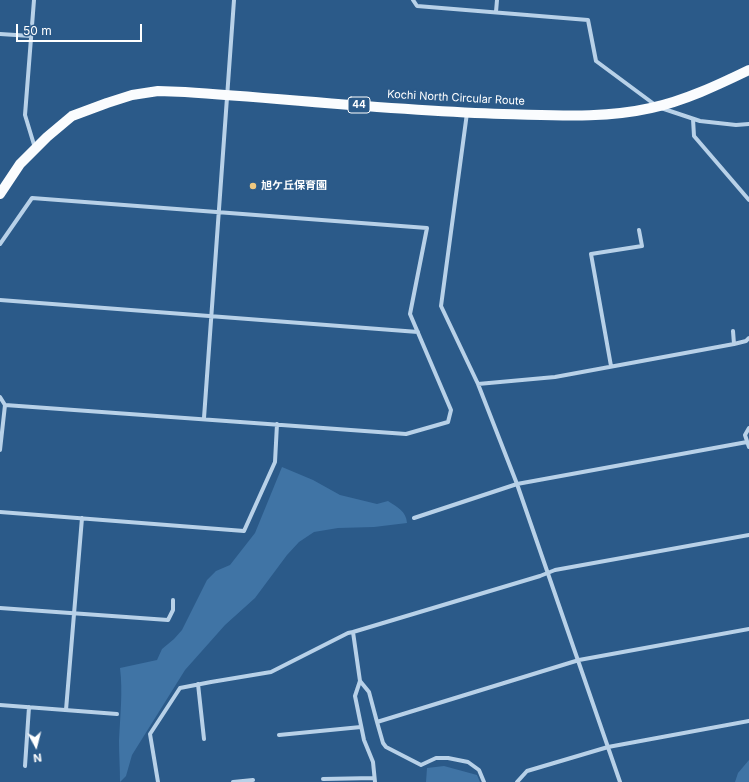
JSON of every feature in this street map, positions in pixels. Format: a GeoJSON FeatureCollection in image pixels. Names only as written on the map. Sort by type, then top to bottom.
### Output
{"type":"FeatureCollection","features":[{"type":"Feature","properties":{"kind":"main road","name":"Kochi North Circular Route"},"geometry":{"type":"LineString","coordinates":[[0,194],[20,164],[47,137],[72,116],[132,95],[158,91],[228,94],[467,113],[585,116],[606,115],[658,107],[699,92],[749,70]]}},
{"type":"Feature","properties":{"kind":"street"},"geometry":{"type":"LineString","coordinates":[[34,0],[25,115],[35,149]]}},
{"type":"Feature","properties":{"kind":"street"},"geometry":{"type":"LineString","coordinates":[[204,418],[234,0]]}},
{"type":"Feature","properties":{"kind":"street"},"geometry":{"type":"LineString","coordinates":[[413,0],[417,6],[588,20],[596,61],[658,107],[700,121],[736,125],[749,124]]}},
{"type":"Feature","properties":{"kind":"street"},"geometry":{"type":"LineString","coordinates":[[496,12],[497,0]]}},
{"type":"Feature","properties":{"kind":"street"},"geometry":{"type":"LineString","coordinates":[[0,34],[31,36]]}},
{"type":"Feature","properties":{"kind":"street"},"geometry":{"type":"LineString","coordinates":[[467,113],[441,306],[478,384],[517,484],[620,782]]}},
{"type":"Feature","properties":{"kind":"street"},"geometry":{"type":"LineString","coordinates":[[693,119],[694,136],[749,200]]}},
{"type":"Feature","properties":{"kind":"street"},"geometry":{"type":"LineString","coordinates":[[0,244],[32,198],[427,228],[410,314],[451,410],[448,422],[406,434],[204,418],[5,405]]}},
{"type":"Feature","properties":{"kind":"street"},"geometry":{"type":"LineString","coordinates":[[611,366],[591,254],[642,246],[639,230]]}},
{"type":"Feature","properties":{"kind":"street"},"geometry":{"type":"LineString","coordinates":[[0,300],[418,332]]}},
{"type":"Feature","properties":{"kind":"street"},"geometry":{"type":"LineString","coordinates":[[733,331],[734,344]]}},
{"type":"Feature","properties":{"kind":"street"},"geometry":{"type":"LineString","coordinates":[[478,384],[554,377],[734,344],[746,341],[749,338]]}},
{"type":"Feature","properties":{"kind":"street"},"geometry":{"type":"LineString","coordinates":[[0,397],[5,405],[0,450]]}},
{"type":"Feature","properties":{"kind":"street"},"geometry":{"type":"LineString","coordinates":[[0,512],[244,531],[275,462],[277,424]]}},
{"type":"Feature","properties":{"kind":"street"},"geometry":{"type":"LineString","coordinates":[[749,428],[745,435],[749,448]]}},
{"type":"Feature","properties":{"kind":"street"},"geometry":{"type":"LineString","coordinates":[[414,518],[517,484],[747,442]]}},
{"type":"Feature","properties":{"kind":"street"},"geometry":{"type":"LineString","coordinates":[[66,710],[82,518]]}},
{"type":"Feature","properties":{"kind":"street"},"geometry":{"type":"LineString","coordinates":[[158,782],[150,734],[180,688],[271,672],[348,633],[555,570],[749,535]]}},
{"type":"Feature","properties":{"kind":"street"},"geometry":{"type":"LineString","coordinates":[[0,608],[168,620],[173,610],[173,600]]}},
{"type":"Feature","properties":{"kind":"street"},"geometry":{"type":"LineString","coordinates":[[377,722],[579,660],[749,629]]}},
{"type":"Feature","properties":{"kind":"street"},"geometry":{"type":"LineString","coordinates":[[323,779],[375,780],[373,762],[366,748],[355,696],[360,681],[353,632]]}},
{"type":"Feature","properties":{"kind":"street"},"geometry":{"type":"LineString","coordinates":[[360,681],[370,692],[383,743],[386,747],[421,765],[436,758],[448,758],[468,762],[479,770],[484,782]]}},
{"type":"Feature","properties":{"kind":"street"},"geometry":{"type":"LineString","coordinates":[[198,684],[204,739]]}},
{"type":"Feature","properties":{"kind":"street"},"geometry":{"type":"LineString","coordinates":[[0,705],[117,714]]}},
{"type":"Feature","properties":{"kind":"street"},"geometry":{"type":"LineString","coordinates":[[25,766],[29,707]]}},
{"type":"Feature","properties":{"kind":"street"},"geometry":{"type":"LineString","coordinates":[[517,782],[527,771],[608,747],[749,721]]}},
{"type":"Feature","properties":{"kind":"street"},"geometry":{"type":"LineString","coordinates":[[279,735],[361,727]]}},
{"type":"Feature","properties":{"kind":"street"},"geometry":{"type":"LineString","coordinates":[[233,782],[252,780]]}},
{"type":"Feature","properties":{"kind":"shaded area"},"geometry":{"type":"Polygon","coordinates":[[[282,467],[313,480],[340,495],[377,504],[388,501],[403,512],[407,523],[374,527],[338,528],[314,532],[299,542],[287,555],[255,598],[225,625],[185,670],[132,755],[126,776],[120,782],[120,668],[157,660],[162,649],[182,630],[207,580],[216,571],[230,565],[255,533],[282,467]]]}},
{"type":"Feature","properties":{"kind":"shaded area"},"geometry":{"type":"Polygon","coordinates":[[[749,760],[749,782],[735,782],[738,773],[749,760]]]}},
{"type":"Feature","properties":{"kind":"shaded area"},"geometry":{"type":"Polygon","coordinates":[[[444,766],[477,775],[480,782],[426,782],[427,768],[444,766]]]}},
{"type":"Feature","properties":{"kind":"place","name":"旭ケ丘保育園"},"geometry":{"type":"Point","coordinates":[253,186]}}]}
